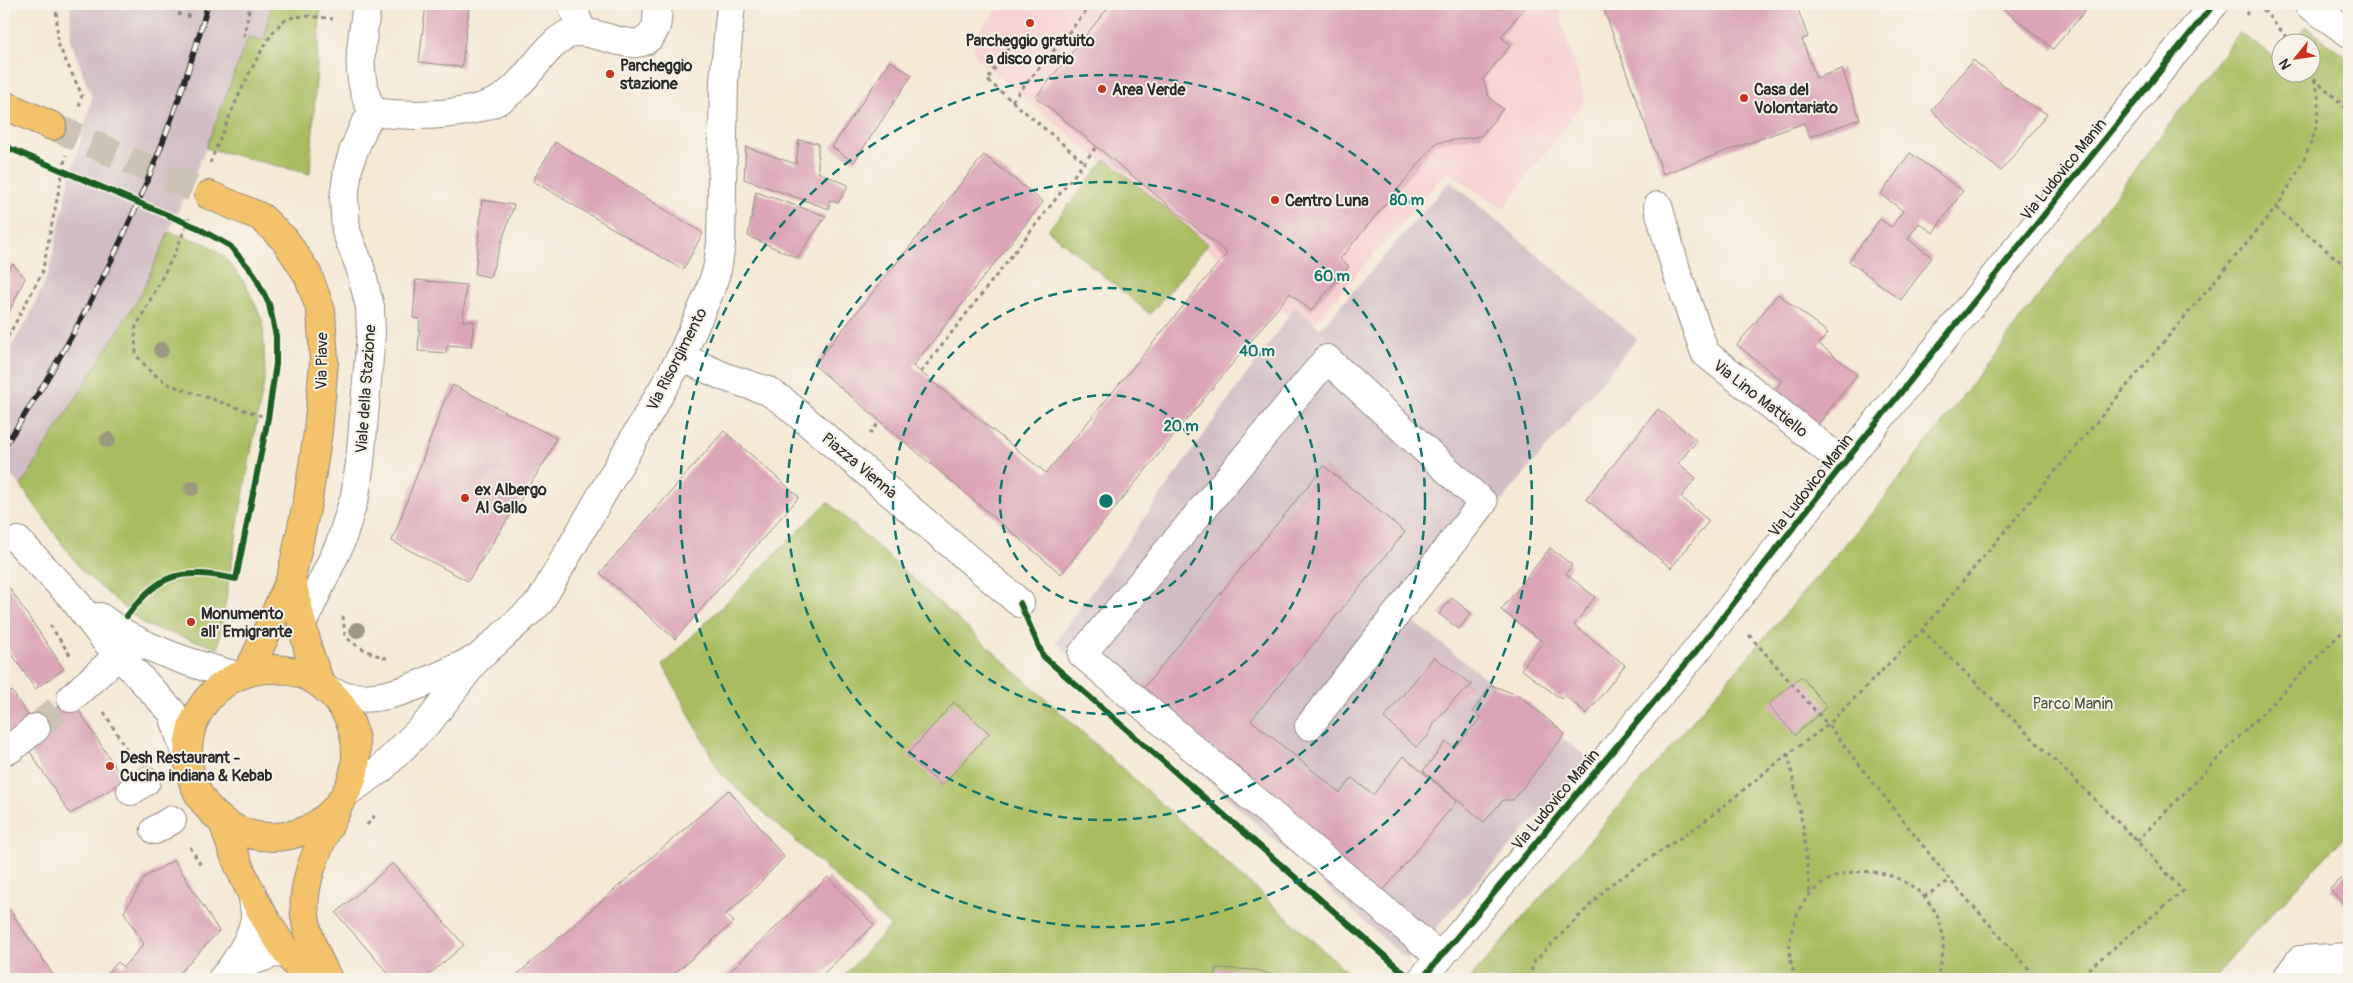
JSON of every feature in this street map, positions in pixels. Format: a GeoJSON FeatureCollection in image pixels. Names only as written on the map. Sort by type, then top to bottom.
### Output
{"type":"FeatureCollection","features":[{"type":"Feature","properties":{"kind":"main road"},"geometry":{"type":"LineString","coordinates":[[4,105],[52,126]]}},
{"type":"Feature","properties":{"kind":"main road","name":"Via Piave"},"geometry":{"type":"LineString","coordinates":[[209,195],[260,217],[285,240],[308,275],[321,311],[324,362],[318,432],[308,499],[290,578],[260,649],[241,674]]}},
{"type":"Feature","properties":{"kind":"main road","name":"Via Piave"},"geometry":{"type":"LineString","coordinates":[[290,578],[302,624]]}},
{"type":"Feature","properties":{"kind":"main road"},"geometry":{"type":"LineString","coordinates":[[302,624],[309,653],[324,687],[344,712],[355,746],[353,774],[308,878],[304,906],[308,934],[328,979]]}},
{"type":"Feature","properties":{"kind":"main road"},"geometry":{"type":"LineString","coordinates":[[324,687],[304,674],[288,670],[273,669],[241,674],[214,690],[200,709],[190,734],[189,764],[195,788],[200,798],[223,822],[235,829],[260,838],[288,837],[301,833],[321,821],[344,797]]}},
{"type":"Feature","properties":{"kind":"main road"},"geometry":{"type":"LineString","coordinates":[[223,822],[237,862],[252,893],[288,954],[307,979]]}},
{"type":"Feature","properties":{"kind":"street"},"geometry":{"type":"LineString","coordinates":[[572,4],[581,30]]}},
{"type":"Feature","properties":{"kind":"street"},"geometry":{"type":"LineString","coordinates":[[366,13],[359,62],[365,94],[374,112],[393,115],[451,112],[492,105],[510,94],[557,42],[568,34],[581,30],[625,44],[636,43],[650,37],[657,26],[658,4]]}},
{"type":"Feature","properties":{"kind":"street","name":"Via Risorgimento"},"geometry":{"type":"LineString","coordinates":[[476,660],[540,602],[681,357],[709,293],[717,270],[721,244],[724,80],[731,4]]}},
{"type":"Feature","properties":{"kind":"street","name":"Via Ludovico Manin"},"geometry":{"type":"LineString","coordinates":[[1422,979],[1693,656],[1844,463],[2214,4]]}},
{"type":"Feature","properties":{"kind":"street"},"geometry":{"type":"LineString","coordinates":[[2308,4],[2349,33]]}},
{"type":"Feature","properties":{"kind":"street","name":"Viale della Stazione"},"geometry":{"type":"LineString","coordinates":[[302,624],[340,544],[355,496],[360,463],[371,334],[370,307],[360,267],[346,231],[344,198],[348,169],[353,152],[368,119],[374,112]]}},
{"type":"Feature","properties":{"kind":"street","name":"Via Lino Mattiello"},"geometry":{"type":"LineString","coordinates":[[1658,206],[1677,273],[1704,352],[1844,463]]}},
{"type":"Feature","properties":{"kind":"street","name":"Piazza Vienna"},"geometry":{"type":"LineString","coordinates":[[681,357],[725,377],[768,391],[783,401],[1020,603]]}},
{"type":"Feature","properties":{"kind":"street"},"geometry":{"type":"LineString","coordinates":[[1308,726],[1483,503],[1327,359],[1082,654],[1440,957]]}},
{"type":"Feature","properties":{"kind":"street"},"geometry":{"type":"LineString","coordinates":[[18,541],[72,597],[125,647],[172,712],[189,764]]}},
{"type":"Feature","properties":{"kind":"street"},"geometry":{"type":"LineString","coordinates":[[125,647],[174,656],[241,674]]}},
{"type":"Feature","properties":{"kind":"street"},"geometry":{"type":"LineString","coordinates":[[71,698],[125,647]]}},
{"type":"Feature","properties":{"kind":"street"},"geometry":{"type":"LineString","coordinates":[[324,687],[351,698],[366,699],[411,687],[476,660]]}},
{"type":"Feature","properties":{"kind":"street"},"geometry":{"type":"LineString","coordinates":[[344,797],[380,769],[431,719],[476,660]]}},
{"type":"Feature","properties":{"kind":"street"},"geometry":{"type":"LineString","coordinates":[[10,749],[36,728]]}},
{"type":"Feature","properties":{"kind":"street"},"geometry":{"type":"LineString","coordinates":[[227,974],[252,928],[255,916],[252,893]]}},
{"type":"Feature","properties":{"kind":"street"},"geometry":{"type":"LineString","coordinates":[[227,974],[250,960],[274,953],[288,954]]}},
{"type":"Feature","properties":{"kind":"street"},"geometry":{"type":"LineString","coordinates":[[2286,979],[2300,960],[2349,957]]}},
{"type":"Feature","properties":{"kind":"path"},"geometry":{"type":"LineString","coordinates":[[56,4],[58,44],[82,95],[77,114]]}},
{"type":"Feature","properties":{"kind":"path"},"geometry":{"type":"LineString","coordinates":[[179,16],[181,4]]}},
{"type":"Feature","properties":{"kind":"path"},"geometry":{"type":"LineString","coordinates":[[188,18],[191,4]]}},
{"type":"Feature","properties":{"kind":"path"},"geometry":{"type":"LineString","coordinates":[[244,37],[250,4]]}},
{"type":"Feature","properties":{"kind":"path"},"geometry":{"type":"LineString","coordinates":[[1012,101],[1092,4]]}},
{"type":"Feature","properties":{"kind":"path"},"geometry":{"type":"LineString","coordinates":[[2258,4],[2282,32]]}},
{"type":"Feature","properties":{"kind":"path"},"geometry":{"type":"LineString","coordinates":[[211,161],[267,41],[285,19],[366,13]]}},
{"type":"Feature","properties":{"kind":"path"},"geometry":{"type":"LineString","coordinates":[[1013,41],[986,80],[1083,161]]}},
{"type":"Feature","properties":{"kind":"path"},"geometry":{"type":"LineString","coordinates":[[1530,979],[1533,963],[1610,885],[1701,824],[1788,754],[1828,725],[1922,630],[2276,208],[2304,161],[2320,110],[2315,82]]}},
{"type":"Feature","properties":{"kind":"path"},"geometry":{"type":"LineString","coordinates":[[2318,82],[2349,111]]}},
{"type":"Feature","properties":{"kind":"path"},"geometry":{"type":"LineString","coordinates":[[921,372],[1083,161],[1097,146]]}},
{"type":"Feature","properties":{"kind":"path"},"geometry":{"type":"LineString","coordinates":[[4,344],[42,272],[68,150]]}},
{"type":"Feature","properties":{"kind":"path"},"geometry":{"type":"LineString","coordinates":[[2276,208],[2349,269]]}},
{"type":"Feature","properties":{"kind":"path"},"geometry":{"type":"LineString","coordinates":[[176,251],[135,329],[136,355],[151,372],[170,386],[268,418]]}},
{"type":"Feature","properties":{"kind":"path"},"geometry":{"type":"LineString","coordinates":[[343,612],[345,636],[351,642],[376,655],[397,662]]}},
{"type":"Feature","properties":{"kind":"path"},"geometry":{"type":"LineString","coordinates":[[2138,841],[2349,625]]}},
{"type":"Feature","properties":{"kind":"path"},"geometry":{"type":"LineString","coordinates":[[1922,630],[2138,841],[2183,891],[2076,979]]}},
{"type":"Feature","properties":{"kind":"path"},"geometry":{"type":"LineString","coordinates":[[1747,632],[1828,725],[1950,880],[2038,979]]}},
{"type":"Feature","properties":{"kind":"path"},"geometry":{"type":"LineString","coordinates":[[1788,754],[1803,827],[1810,895]]}},
{"type":"Feature","properties":{"kind":"path"},"geometry":{"type":"LineString","coordinates":[[1797,979],[1790,956],[1791,934],[1797,913],[1810,895],[1831,880],[1854,871],[1880,872],[1904,880],[1924,896],[1938,917],[1944,941],[1942,966],[1936,979]]}},
{"type":"Feature","properties":{"kind":"path"},"geometry":{"type":"LineString","coordinates":[[1924,896],[1950,880]]}},
{"type":"Feature","properties":{"kind":"path"},"geometry":{"type":"LineString","coordinates":[[1614,979],[1646,975],[1717,979]]}},
{"type":"Feature","properties":{"kind":"shaded area"},"geometry":{"type":"Polygon","coordinates":[[[70,4],[271,4],[264,40],[247,38],[206,148],[141,294],[21,486],[4,469],[4,358],[28,319],[49,272],[67,190],[92,98],[71,42],[70,4]]]}},
{"type":"Feature","properties":{"kind":"shaded area","name":"Centro Luna"},"geometry":{"type":"Polygon","coordinates":[[[1001,4],[1565,4],[1560,17],[1585,100],[1503,209],[1447,171],[1307,331],[975,57],[973,39],[1001,4]]]}},
{"type":"Feature","properties":{"kind":"shaded area"},"geometry":{"type":"Polygon","coordinates":[[[1450,181],[1637,339],[1406,616],[1589,759],[1407,960],[1056,642],[1295,307],[1320,329],[1450,181]]]}},
{"type":"Feature","properties":{"kind":"green space"},"geometry":{"type":"Polygon","coordinates":[[[271,4],[321,4],[310,174],[206,148],[248,37],[264,40],[271,4]]]}},
{"type":"Feature","properties":{"kind":"green space","name":"Parco Manin"},"geometry":{"type":"Polygon","coordinates":[[[2305,26],[2313,32],[2301,32],[2305,26]]]}},
{"type":"Feature","properties":{"kind":"green space","name":"Parco Manin"},"geometry":{"type":"Polygon","coordinates":[[[2239,33],[2270,53],[2270,82],[2320,82],[2320,37],[2349,59],[2349,832],[2239,948],[2214,979],[1470,979],[1884,499],[2239,33]]]}},
{"type":"Feature","properties":{"kind":"green space"},"geometry":{"type":"Polygon","coordinates":[[[1106,159],[1208,244],[1150,314],[1048,230],[1106,159]]]}},
{"type":"Feature","properties":{"kind":"green space"},"geometry":{"type":"Polygon","coordinates":[[[169,232],[207,244],[225,258],[245,283],[263,322],[265,376],[218,648],[145,625],[82,571],[21,486],[141,294],[169,232]]]}},
{"type":"Feature","properties":{"kind":"green space"},"geometry":{"type":"Polygon","coordinates":[[[828,502],[1355,979],[841,979],[890,926],[721,774],[663,665],[828,502]]]}},
{"type":"Feature","properties":{"kind":"building"},"geometry":{"type":"Polygon","coordinates":[[[426,4],[469,4],[462,67],[419,62],[426,4]]]}},
{"type":"Feature","properties":{"kind":"building","name":"Centro Luna"},"geometry":{"type":"Polygon","coordinates":[[[1111,4],[1528,4],[1501,37],[1511,45],[1483,79],[1489,97],[1503,109],[1481,136],[1436,143],[1340,259],[1349,266],[1311,311],[1290,293],[1061,574],[814,365],[984,155],[1043,202],[913,366],[1046,473],[1227,253],[1036,97],[1111,4]]]}},
{"type":"Feature","properties":{"kind":"building","name":"Casa del Volontariato"},"geometry":{"type":"Polygon","coordinates":[[[1602,4],[1796,4],[1808,37],[1802,39],[1816,78],[1842,69],[1860,119],[1809,137],[1804,123],[1663,174],[1602,4]]]}},
{"type":"Feature","properties":{"kind":"building"},"geometry":{"type":"Polygon","coordinates":[[[1998,4],[2091,4],[2053,49],[1998,4]]]}},
{"type":"Feature","properties":{"kind":"building"},"geometry":{"type":"Polygon","coordinates":[[[1973,60],[2017,96],[2047,114],[2001,171],[1958,137],[1932,110],[1973,60]]]}},
{"type":"Feature","properties":{"kind":"building"},"geometry":{"type":"Polygon","coordinates":[[[890,61],[912,75],[854,162],[832,147],[890,61]]]}},
{"type":"Feature","properties":{"kind":"building"},"geometry":{"type":"Polygon","coordinates":[[[799,140],[818,143],[818,172],[848,185],[838,203],[829,200],[829,209],[744,179],[746,147],[796,164],[799,140]]]}},
{"type":"Feature","properties":{"kind":"building"},"geometry":{"type":"Polygon","coordinates":[[[555,142],[703,233],[683,270],[533,181],[555,142]]]}},
{"type":"Feature","properties":{"kind":"building"},"geometry":{"type":"Polygon","coordinates":[[[1910,153],[1963,191],[1933,233],[1919,223],[1908,239],[1932,257],[1901,300],[1849,261],[1880,219],[1891,227],[1903,211],[1881,194],[1910,153]]]}},
{"type":"Feature","properties":{"kind":"building"},"geometry":{"type":"Polygon","coordinates":[[[756,192],[826,216],[797,258],[748,236],[756,192]]]}},
{"type":"Feature","properties":{"kind":"building"},"geometry":{"type":"Polygon","coordinates":[[[482,200],[514,205],[490,277],[475,274],[482,200]]]}},
{"type":"Feature","properties":{"kind":"building"},"geometry":{"type":"Polygon","coordinates":[[[13,264],[25,278],[4,324],[4,272],[13,264]]]}},
{"type":"Feature","properties":{"kind":"building"},"geometry":{"type":"Polygon","coordinates":[[[416,280],[466,285],[463,321],[474,321],[471,347],[447,345],[446,353],[418,351],[420,319],[413,318],[416,280]]]}},
{"type":"Feature","properties":{"kind":"building"},"geometry":{"type":"Polygon","coordinates":[[[1778,294],[1828,333],[1819,344],[1857,374],[1814,430],[1770,396],[1782,381],[1737,345],[1778,294]]]}},
{"type":"Feature","properties":{"kind":"building","name":"ex Albergo Al Gallo"},"geometry":{"type":"Polygon","coordinates":[[[453,385],[556,438],[549,455],[468,581],[392,541],[444,402],[453,385]]]}},
{"type":"Feature","properties":{"kind":"building"},"geometry":{"type":"Polygon","coordinates":[[[1658,409],[1697,441],[1678,463],[1696,478],[1681,497],[1709,521],[1671,568],[1586,499],[1658,409]]]}},
{"type":"Feature","properties":{"kind":"building"},"geometry":{"type":"Polygon","coordinates":[[[724,431],[799,497],[675,639],[600,573],[724,431]]]}},
{"type":"Feature","properties":{"kind":"building"},"geometry":{"type":"Polygon","coordinates":[[[1324,466],[1405,532],[1251,720],[1340,793],[1352,778],[1373,795],[1403,756],[1457,801],[1378,897],[1243,786],[1250,777],[1143,689],[1324,466]]]}},
{"type":"Feature","properties":{"kind":"building"},"geometry":{"type":"Polygon","coordinates":[[[1550,548],[1572,565],[1566,574],[1595,597],[1574,625],[1625,665],[1587,714],[1564,695],[1561,699],[1521,669],[1543,642],[1501,610],[1550,548]]]}},
{"type":"Feature","properties":{"kind":"building"},"geometry":{"type":"Polygon","coordinates":[[[4,580],[64,669],[35,689],[4,642],[4,580]]]}},
{"type":"Feature","properties":{"kind":"building"},"geometry":{"type":"Polygon","coordinates":[[[1452,598],[1471,613],[1459,629],[1439,614],[1452,598]]]}},
{"type":"Feature","properties":{"kind":"building"},"geometry":{"type":"Polygon","coordinates":[[[1434,657],[1472,685],[1455,699],[1435,722],[1428,736],[1416,747],[1384,718],[1434,657]]]}},
{"type":"Feature","properties":{"kind":"building"},"geometry":{"type":"Polygon","coordinates":[[[1801,676],[1827,707],[1795,735],[1768,705],[1801,676]]]}},
{"type":"Feature","properties":{"kind":"building"},"geometry":{"type":"Polygon","coordinates":[[[1491,685],[1520,696],[1565,734],[1513,800],[1503,800],[1484,822],[1423,771],[1446,742],[1454,748],[1481,718],[1473,711],[1491,685]]]}},
{"type":"Feature","properties":{"kind":"building"},"geometry":{"type":"Polygon","coordinates":[[[12,691],[33,724],[71,698],[124,781],[70,814],[27,747],[4,744],[4,696],[12,691]]]}},
{"type":"Feature","properties":{"kind":"building"},"geometry":{"type":"Polygon","coordinates":[[[954,702],[989,733],[942,786],[907,755],[954,702]]]}},
{"type":"Feature","properties":{"kind":"building"},"geometry":{"type":"Polygon","coordinates":[[[729,790],[784,857],[757,886],[726,914],[734,922],[668,979],[512,979],[729,790]]]}},
{"type":"Feature","properties":{"kind":"building"},"geometry":{"type":"Polygon","coordinates":[[[174,860],[219,931],[174,979],[102,979],[118,962],[123,967],[144,944],[124,912],[145,877],[174,860]]]}},
{"type":"Feature","properties":{"kind":"building"},"geometry":{"type":"Polygon","coordinates":[[[393,863],[464,945],[424,979],[393,979],[336,913],[393,863]]]}},
{"type":"Feature","properties":{"kind":"building"},"geometry":{"type":"Polygon","coordinates":[[[2349,870],[2349,910],[2330,889],[2349,870]]]}},
{"type":"Feature","properties":{"kind":"building"},"geometry":{"type":"Polygon","coordinates":[[[828,877],[874,925],[818,979],[722,979],[828,877]]]}},
{"type":"Feature","properties":{"kind":"building"},"geometry":{"type":"Polygon","coordinates":[[[4,901],[56,979],[4,979],[4,901]]]}},
{"type":"Feature","properties":{"kind":"building"},"geometry":{"type":"Polygon","coordinates":[[[1216,968],[1256,970],[1273,975],[1273,979],[1215,979],[1216,968]]]}},
{"type":"Feature","properties":{"kind":"tunnel"},"geometry":{"type":"LineString","coordinates":[[52,126],[209,195]]}},
{"type":"Feature","properties":{"kind":"tunnel"},"geometry":{"type":"LineString","coordinates":[[36,728],[71,698]]}},
{"type":"Feature","properties":{"kind":"railway"},"geometry":{"type":"LineString","coordinates":[[4,447],[68,342],[124,234],[170,122],[208,4]]}},
{"type":"Feature","properties":{"kind":"cycle path"},"geometry":{"type":"LineString","coordinates":[[1422,979],[1693,655],[1844,463],[2214,4]]}},
{"type":"Feature","properties":{"kind":"cycle path"},"geometry":{"type":"LineString","coordinates":[[4,146],[196,227],[230,246],[254,274],[269,304],[276,336],[276,364],[268,418],[236,579],[201,574],[174,576],[151,589],[127,616]]}},
{"type":"Feature","properties":{"kind":"cycle path"},"geometry":{"type":"LineString","coordinates":[[1020,603],[1043,656],[1404,973]]}},
{"type":"Feature","properties":{"kind":"place","name":"Parcheggio gratuito a disco orario"},"geometry":{"type":"Point","coordinates":[1030,23]}},
{"type":"Feature","properties":{"kind":"place","name":"Parcheggio stazione"},"geometry":{"type":"Point","coordinates":[610,74]}},
{"type":"Feature","properties":{"kind":"place","name":"Area Verde"},"geometry":{"type":"Point","coordinates":[1102,89]}},
{"type":"Feature","properties":{"kind":"place","name":"Casa del Volontariato"},"geometry":{"type":"Point","coordinates":[1744,98]}},
{"type":"Feature","properties":{"kind":"place","name":"Centro Luna"},"geometry":{"type":"Point","coordinates":[1275,200]}},
{"type":"Feature","properties":{"kind":"place","name":"ex Albergo Al Gallo"},"geometry":{"type":"Point","coordinates":[465,498]}},
{"type":"Feature","properties":{"kind":"place","name":"Monumento all' Emigrante"},"geometry":{"type":"Point","coordinates":[191,622]}},
{"type":"Feature","properties":{"kind":"place","name":"Desh Restaurant - Cucina indiana & Kebab"},"geometry":{"type":"Point","coordinates":[110,766]}}]}
